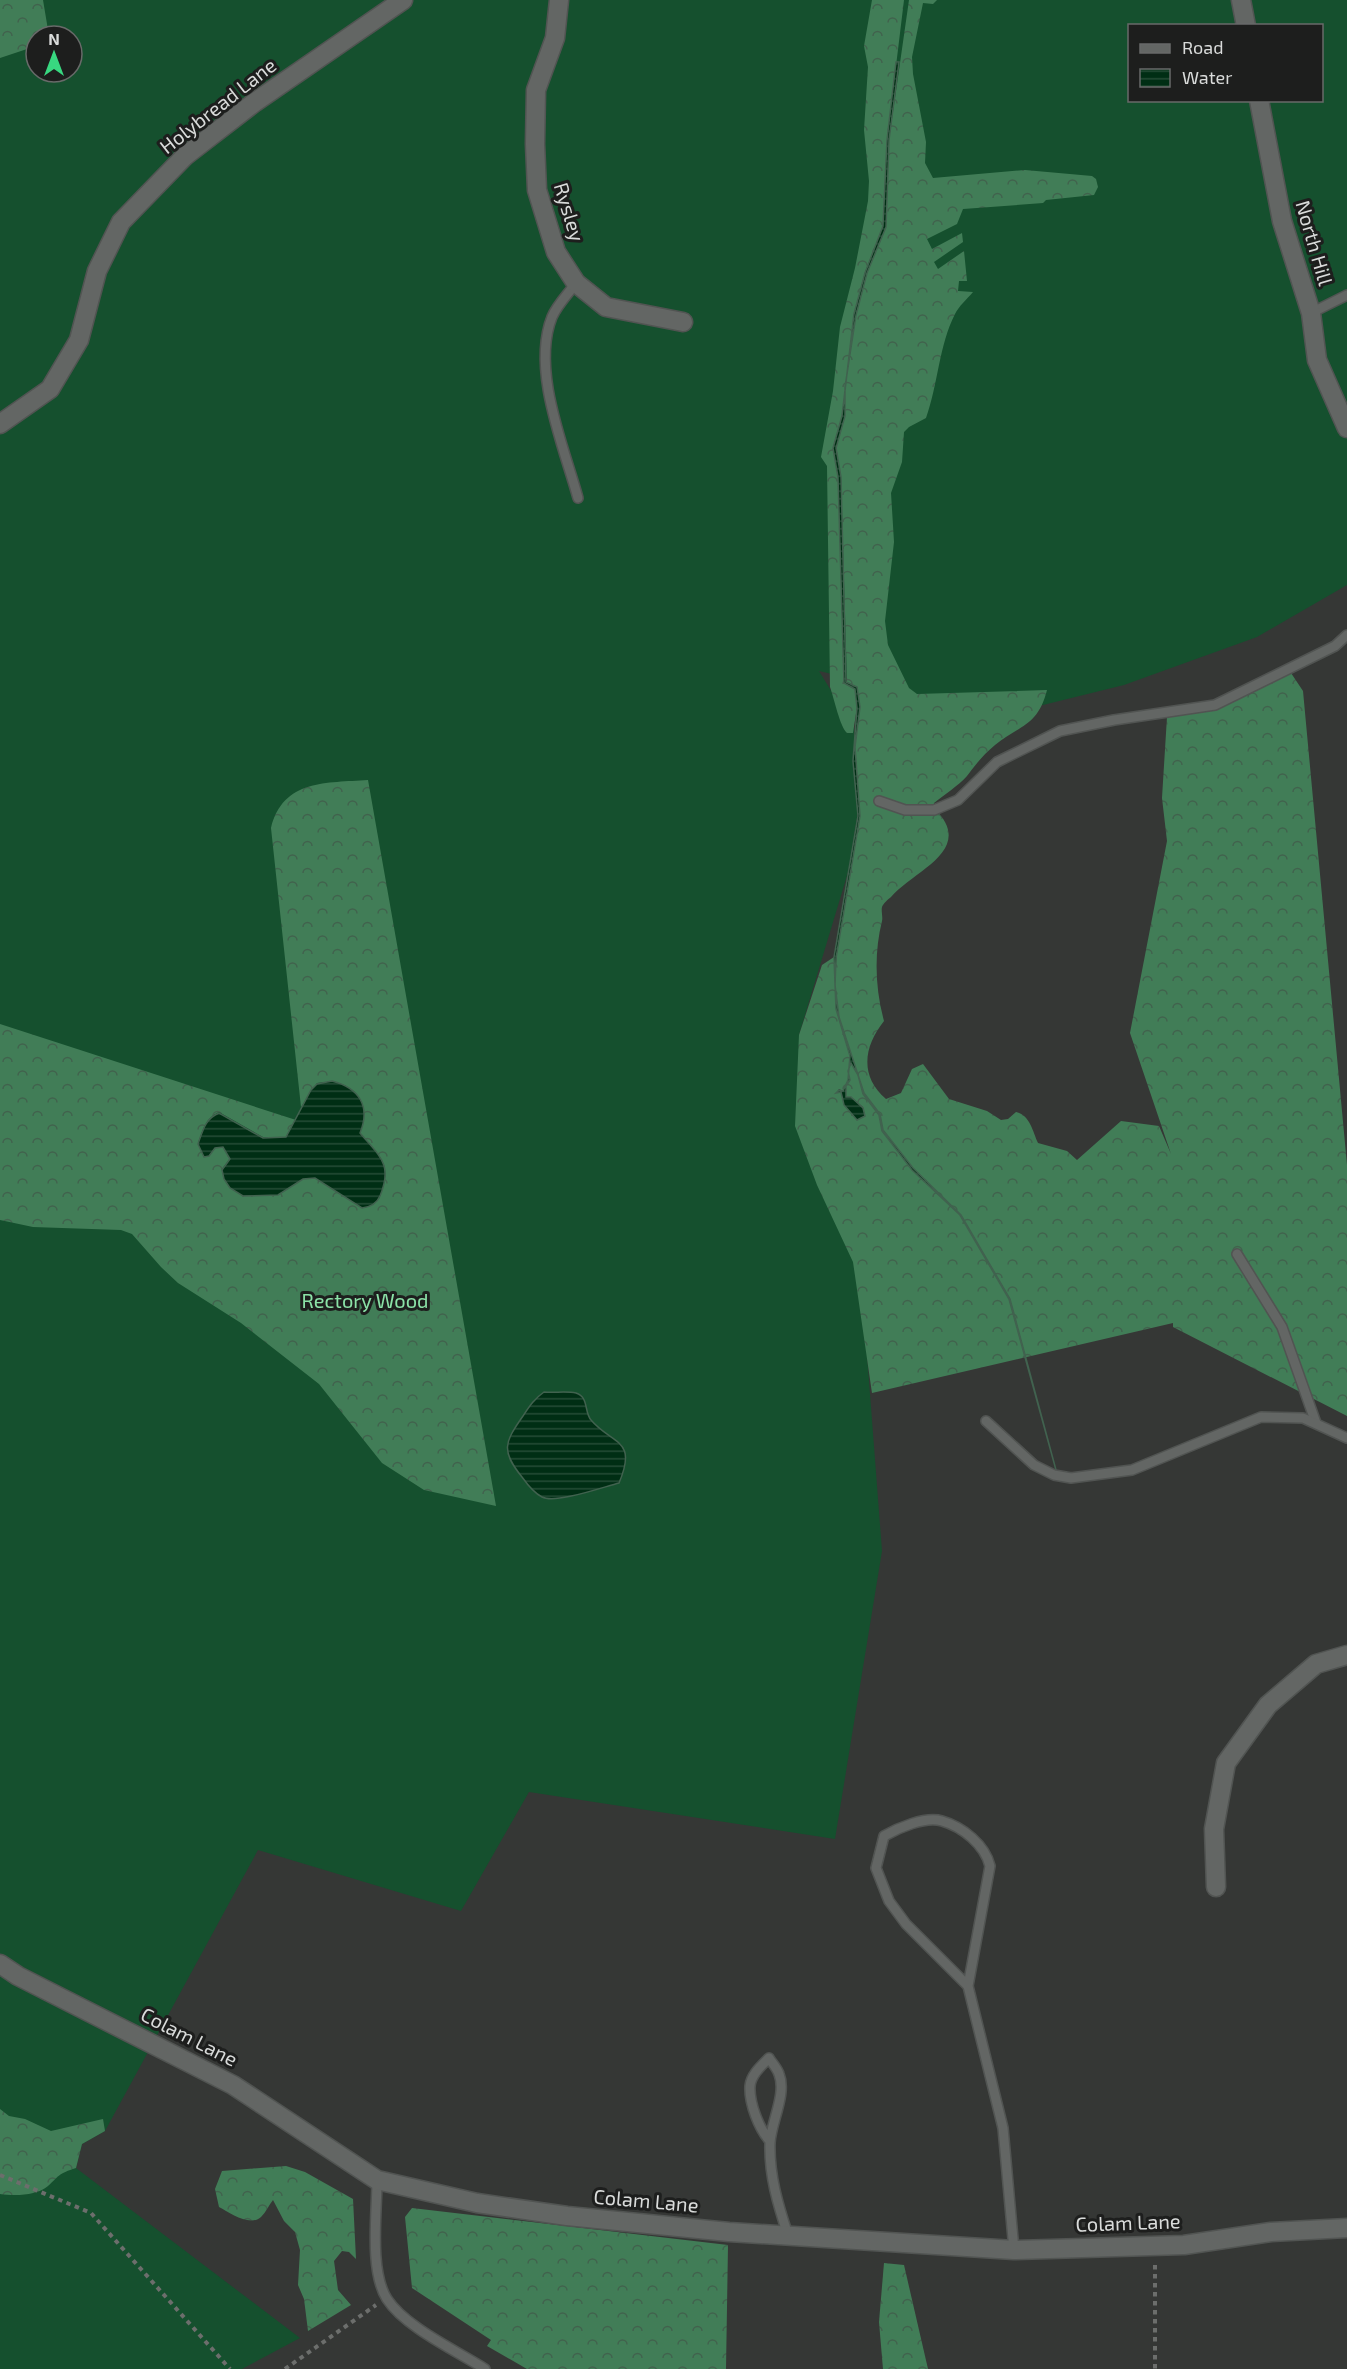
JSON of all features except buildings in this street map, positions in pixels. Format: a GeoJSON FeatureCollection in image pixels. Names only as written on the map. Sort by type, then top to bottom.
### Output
{"type":"FeatureCollection","features":[{"type":"Feature","properties":{"kind":"street","name":"Holybread Lane"},"geometry":{"type":"LineString","coordinates":[[0,424],[50,389],[79,340],[97,271],[121,222],[185,156],[255,102],[403,0]]}},
{"type":"Feature","properties":{"kind":"street","name":"Rysley"},"geometry":{"type":"LineString","coordinates":[[559,0],[555,38],[536,90],[537,190],[556,252],[576,283],[606,307],[682,322]]}},
{"type":"Feature","properties":{"kind":"street"},"geometry":{"type":"LineString","coordinates":[[1241,0],[1246,24]]}},
{"type":"Feature","properties":{"kind":"street","name":"North Hill"},"geometry":{"type":"LineString","coordinates":[[1259,102],[1282,221],[1311,314],[1317,360],[1347,428]]}},
{"type":"Feature","properties":{"kind":"street"},"geometry":{"type":"LineString","coordinates":[[1216,1887],[1214,1829],[1226,1763],[1268,1706],[1316,1664],[1347,1655]]}},
{"type":"Feature","properties":{"kind":"street","name":"Colam Lane"},"geometry":{"type":"LineString","coordinates":[[0,1964],[18,1976],[233,2085],[377,2180],[477,2203],[567,2216],[788,2235],[1014,2250],[1184,2245],[1271,2232],[1347,2228]]}},
{"type":"Feature","properties":{"kind":"lane"},"geometry":{"type":"LineString","coordinates":[[576,283],[552,316],[546,343],[546,367],[549,392],[578,498]]}},
{"type":"Feature","properties":{"kind":"lane"},"geometry":{"type":"LineString","coordinates":[[1311,314],[1347,295]]}},
{"type":"Feature","properties":{"kind":"lane"},"geometry":{"type":"LineString","coordinates":[[879,801],[904,810],[934,810],[958,800],[997,762],[1060,731],[1114,720],[1215,705],[1335,646],[1347,635]]}},
{"type":"Feature","properties":{"kind":"lane"},"geometry":{"type":"LineString","coordinates":[[1237,1254],[1282,1327],[1316,1424]]}},
{"type":"Feature","properties":{"kind":"lane"},"geometry":{"type":"LineString","coordinates":[[986,1420],[1034,1465],[1054,1475],[1071,1478],[1132,1470],[1261,1417],[1303,1418],[1347,1438]]}},
{"type":"Feature","properties":{"kind":"lane"},"geometry":{"type":"LineString","coordinates":[[968,1986],[906,1924],[889,1901],[876,1868],[884,1836],[904,1825],[940,1820],[970,1836],[987,1853],[990,1866],[968,1986],[1003,2128],[1014,2250]]}},
{"type":"Feature","properties":{"kind":"lane"},"geometry":{"type":"LineString","coordinates":[[770,2141],[758,2120],[750,2085],[755,2072],[769,2058],[780,2075],[780,2092],[770,2141],[777,2203],[788,2235]]}},
{"type":"Feature","properties":{"kind":"lane"},"geometry":{"type":"LineString","coordinates":[[377,2180],[378,2273],[386,2298],[398,2311],[418,2326],[485,2369]]}},
{"type":"Feature","properties":{"kind":"path"},"geometry":{"type":"LineString","coordinates":[[0,2175],[90,2213],[230,2369]]}},
{"type":"Feature","properties":{"kind":"path"},"geometry":{"type":"LineString","coordinates":[[1155,2245],[1155,2369]]}},
{"type":"Feature","properties":{"kind":"path"},"geometry":{"type":"LineString","coordinates":[[285,2369],[386,2298]]}},
{"type":"Feature","properties":{"kind":"green space"},"geometry":{"type":"Polygon","coordinates":[[[0,0],[1347,0],[1347,585],[1257,637],[1124,685],[1043,705],[917,694],[819,671],[854,728],[858,811],[849,869],[799,1035],[860,1263],[882,1551],[835,1839],[529,1792],[461,1911],[258,1850],[105,2131],[82,2144],[76,2168],[300,2338],[242,2369],[0,2369],[0,0]]]}},
{"type":"Feature","properties":{"kind":"green space"},"geometry":{"type":"Polygon","coordinates":[[[0,0],[43,0],[47,24],[24,24],[24,50],[0,58],[0,0]]]}},
{"type":"Feature","properties":{"kind":"green space"},"geometry":{"type":"Polygon","coordinates":[[[872,0],[904,0],[887,140],[883,226],[865,272],[854,314],[842,416],[833,448],[838,477],[844,683],[855,689],[857,707],[853,733],[847,733],[830,687],[827,466],[821,457],[833,391],[840,327],[855,268],[868,201],[869,181],[864,130],[868,67],[864,46],[872,0]]]}},
{"type":"Feature","properties":{"kind":"green space"},"geometry":{"type":"Polygon","coordinates":[[[909,0],[937,0],[933,4],[923,3],[912,57],[926,142],[925,163],[933,178],[1025,170],[1092,176],[1096,179],[1098,187],[1094,195],[1046,200],[1043,203],[963,209],[957,224],[927,239],[932,249],[962,233],[963,242],[934,262],[938,269],[964,251],[967,281],[959,281],[958,291],[973,292],[961,305],[950,326],[926,418],[904,432],[902,462],[891,493],[894,542],[885,621],[888,645],[909,688],[917,694],[1047,690],[1039,711],[1027,724],[995,745],[956,787],[934,803],[934,808],[945,823],[949,836],[945,847],[937,858],[901,887],[882,907],[877,971],[884,1021],[872,1040],[869,1051],[867,1061],[871,1081],[886,1099],[901,1093],[912,1069],[923,1064],[949,1099],[987,1111],[1001,1120],[1008,1119],[1016,1112],[1021,1114],[1030,1124],[1038,1143],[1067,1151],[1077,1160],[1121,1121],[1159,1126],[1171,1154],[1130,1033],[1167,841],[1162,798],[1167,717],[1226,703],[1289,670],[1303,691],[1347,1165],[1347,1416],[1173,1327],[1173,1323],[872,1393],[853,1262],[817,1185],[795,1126],[799,1035],[822,965],[834,957],[835,976],[839,931],[860,815],[855,747],[860,707],[857,687],[847,682],[841,477],[836,448],[844,416],[845,387],[856,314],[867,273],[886,226],[889,140],[909,0]],[[846,1086],[843,1091],[839,1089],[837,1092],[841,1091],[844,1105],[865,1116],[863,1107],[851,1097],[845,1097],[846,1086]]]}},
{"type":"Feature","properties":{"kind":"green space","name":"Rectory Wood"},"geometry":{"type":"Polygon","coordinates":[[[368,780],[496,1506],[424,1490],[382,1463],[319,1384],[241,1323],[178,1283],[132,1234],[121,1230],[33,1227],[0,1220],[0,1024],[296,1120],[286,1137],[263,1137],[219,1112],[214,1115],[205,1125],[198,1143],[204,1157],[215,1148],[223,1147],[230,1158],[222,1169],[224,1179],[314,1177],[379,1199],[385,1170],[380,1157],[360,1133],[364,1121],[364,1110],[356,1093],[340,1084],[317,1083],[301,1107],[271,828],[285,800],[296,792],[322,784],[368,780]]]}},
{"type":"Feature","properties":{"kind":"green space"},"geometry":{"type":"Polygon","coordinates":[[[0,2109],[9,2116],[25,2119],[51,2131],[103,2119],[105,2131],[82,2144],[76,2168],[60,2175],[38,2192],[0,2194],[0,2109]]]}},
{"type":"Feature","properties":{"kind":"green space"},"geometry":{"type":"Polygon","coordinates":[[[286,2166],[305,2172],[353,2199],[356,2259],[349,2252],[342,2251],[334,2261],[338,2290],[351,2305],[308,2331],[304,2299],[298,2285],[300,2250],[295,2232],[284,2221],[273,2200],[261,2217],[256,2220],[246,2220],[219,2207],[215,2189],[222,2171],[286,2166]]]}},
{"type":"Feature","properties":{"kind":"green space"},"geometry":{"type":"Polygon","coordinates":[[[412,2208],[728,2245],[726,2369],[527,2369],[487,2346],[491,2340],[412,2288],[405,2217],[412,2208]]]}},
{"type":"Feature","properties":{"kind":"green space"},"geometry":{"type":"Polygon","coordinates":[[[884,2263],[904,2265],[928,2369],[883,2369],[879,2322],[884,2263]]]}},
{"type":"Feature","properties":{"kind":"water"},"geometry":{"type":"Polygon","coordinates":[[[896,62],[899,62],[889,140],[886,227],[867,273],[856,315],[847,375],[854,314],[865,273],[883,226],[887,140],[896,62]]]}},
{"type":"Feature","properties":{"kind":"water"},"geometry":{"type":"Polygon","coordinates":[[[845,390],[845,416],[836,448],[841,477],[846,682],[857,687],[860,707],[855,747],[860,816],[836,958],[835,984],[834,957],[858,816],[853,761],[857,708],[855,689],[844,683],[838,477],[833,448],[842,416],[845,390]]]}},
{"type":"Feature","properties":{"kind":"water"},"geometry":{"type":"Polygon","coordinates":[[[835,986],[839,1017],[864,1093],[880,1114],[883,1130],[913,1168],[961,1215],[1010,1299],[1056,1470],[1009,1299],[960,1215],[912,1170],[882,1131],[879,1115],[863,1094],[858,1075],[851,1063],[849,1068],[850,1056],[836,1009],[835,986]]]}},
{"type":"Feature","properties":{"kind":"water"},"geometry":{"type":"Polygon","coordinates":[[[849,1073],[850,1080],[846,1086],[846,1097],[851,1097],[863,1108],[865,1116],[857,1120],[844,1105],[841,1092],[836,1093],[839,1090],[843,1091],[849,1073]]]}},
{"type":"Feature","properties":{"kind":"water"},"geometry":{"type":"Polygon","coordinates":[[[332,1081],[349,1088],[360,1099],[364,1114],[360,1133],[379,1155],[385,1168],[384,1185],[379,1198],[368,1207],[362,1208],[315,1178],[303,1179],[278,1195],[243,1196],[230,1188],[224,1179],[222,1170],[230,1159],[223,1147],[215,1148],[209,1156],[204,1157],[198,1144],[205,1126],[214,1115],[219,1113],[263,1138],[286,1137],[311,1090],[317,1084],[332,1081]]]}},
{"type":"Feature","properties":{"kind":"water"},"geometry":{"type":"Polygon","coordinates":[[[544,1392],[572,1392],[583,1398],[591,1420],[624,1450],[626,1458],[619,1483],[568,1497],[549,1499],[533,1491],[528,1485],[515,1468],[508,1453],[509,1440],[532,1403],[544,1392]]]}}]}
